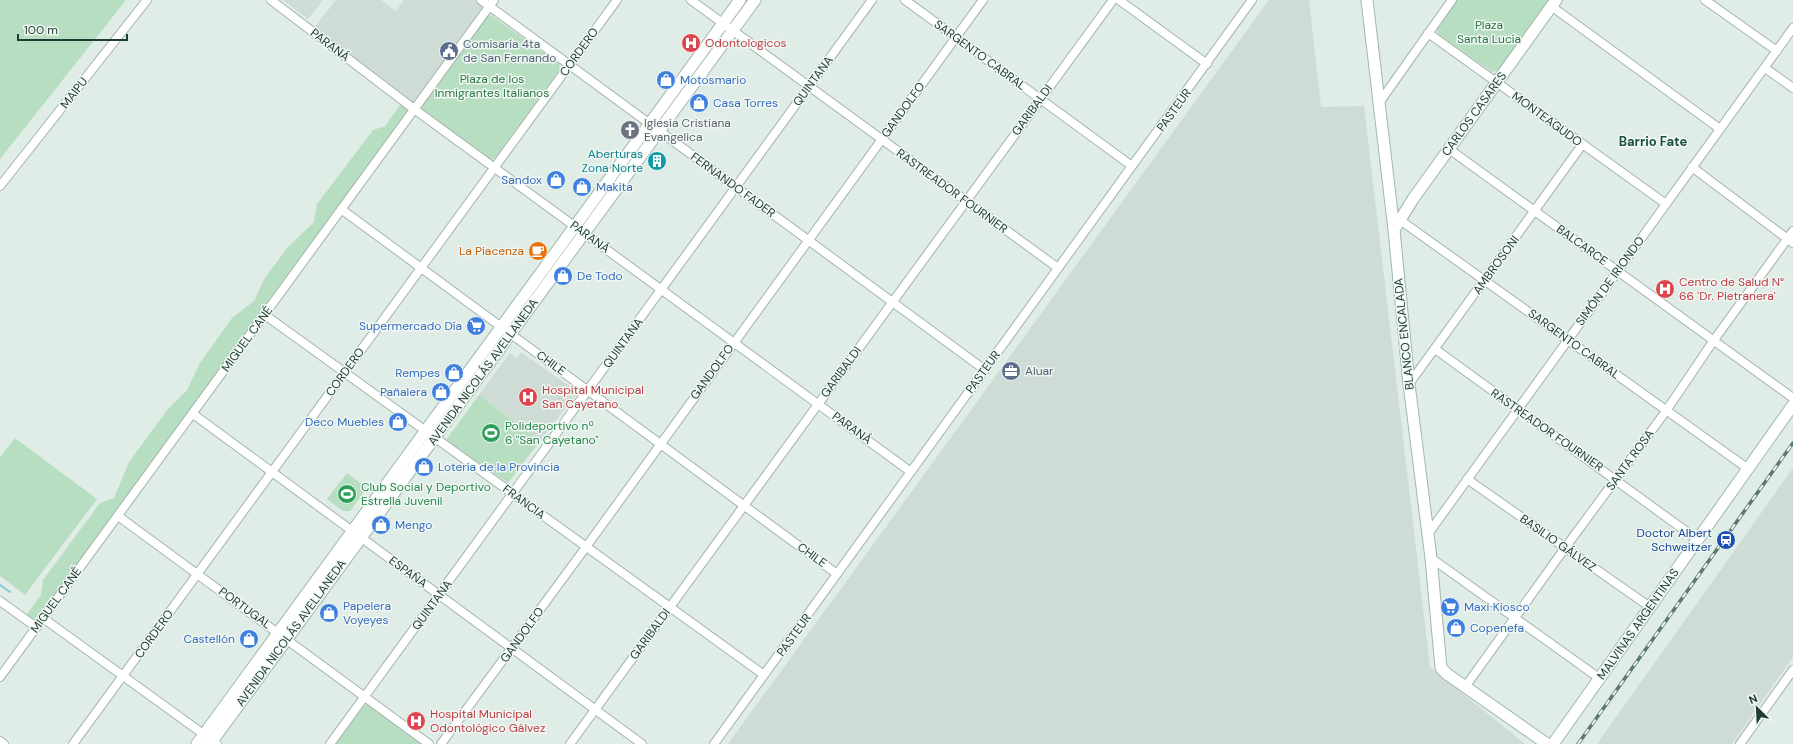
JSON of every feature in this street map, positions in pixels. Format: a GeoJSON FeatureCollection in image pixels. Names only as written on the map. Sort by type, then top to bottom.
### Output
{"type":"FeatureCollection","features":[{"type":"Feature","properties":{"kind":"street","name":"MAIPU"},"geometry":{"type":"LineString","coordinates":[[0,186],[148,0]]}},
{"type":"Feature","properties":{"kind":"street","name":"PARANÁ"},"geometry":{"type":"LineString","coordinates":[[271,0],[414,109],[911,472]]}},
{"type":"Feature","properties":{"kind":"street","name":"FERNANDO FADER"},"geometry":{"type":"LineString","coordinates":[[481,0],[492,3],[570,65],[984,370]]}},
{"type":"Feature","properties":{"kind":"street","name":"CORDERO"},"geometry":{"type":"LineString","coordinates":[[73,744],[617,0]]}},
{"type":"Feature","properties":{"kind":"street","name":"RASTREADOR FOURNIER"},"geometry":{"type":"LineString","coordinates":[[691,0],[1058,268]]}},
{"type":"Feature","properties":{"kind":"street","name":"AVENIDA NICOLÁS AVELLANEDA"},"geometry":{"type":"LineString","coordinates":[[580,230],[650,124],[740,0]]}},
{"type":"Feature","properties":{"kind":"street","name":"AVENIDA NICOLÁS AVELLANEDA"},"geometry":{"type":"LineString","coordinates":[[197,744],[211,741],[283,636],[506,330],[580,230],[659,131],[755,0]]}},
{"type":"Feature","properties":{"kind":"street","name":"QUINTANA"},"geometry":{"type":"LineString","coordinates":[[330,744],[872,0]]}},
{"type":"Feature","properties":{"kind":"street","name":"SARGENTO CABRAL"},"geometry":{"type":"LineString","coordinates":[[905,0],[1132,166]]}},
{"type":"Feature","properties":{"kind":"street","name":"GANDOLFO"},"geometry":{"type":"LineString","coordinates":[[440,744],[586,547],[983,0]]}},
{"type":"Feature","properties":{"kind":"street","name":"GARIBALDI"},"geometry":{"type":"LineString","coordinates":[[570,744],[1113,0]]}},
{"type":"Feature","properties":{"kind":"street"},"geometry":{"type":"LineString","coordinates":[[1119,0],[1207,64]]}},
{"type":"Feature","properties":{"kind":"street","name":"PASTEUR"},"geometry":{"type":"LineString","coordinates":[[714,744],[1252,0]]}},
{"type":"Feature","properties":{"kind":"street","name":"BLANCO ENCALADA"},"geometry":{"type":"LineString","coordinates":[[1367,0],[1394,230],[1409,384],[1431,558],[1441,668],[1465,687]]}},
{"type":"Feature","properties":{"kind":"street"},"geometry":{"type":"LineString","coordinates":[[1379,103],[1452,0]]}},
{"type":"Feature","properties":{"kind":"street"},"geometry":{"type":"LineString","coordinates":[[1705,0],[1777,51]]}},
{"type":"Feature","properties":{"kind":"street","name":"MIGUEL CANÉ"},"geometry":{"type":"LineString","coordinates":[[0,677],[492,3]]}},
{"type":"Feature","properties":{"kind":"street"},"geometry":{"type":"LineString","coordinates":[[1553,3],[1720,129]]}},
{"type":"Feature","properties":{"kind":"street","name":"CARLOS CASARES"},"geometry":{"type":"LineString","coordinates":[[1394,230],[1413,198],[1553,3]]}},
{"type":"Feature","properties":{"kind":"street","name":"SIMÓN DE IRIONDO"},"geometry":{"type":"LineString","coordinates":[[1428,534],[1793,28]]}},
{"type":"Feature","properties":{"kind":"street","name":"MONTEAGUDO"},"geometry":{"type":"LineString","coordinates":[[1428,33],[1666,204]]}},
{"type":"Feature","properties":{"kind":"street"},"geometry":{"type":"LineString","coordinates":[[1765,68],[1793,88]]}},
{"type":"Feature","properties":{"kind":"street","name":"AMBROSONI"},"geometry":{"type":"LineString","coordinates":[[1409,384],[1582,145]]}},
{"type":"Feature","properties":{"kind":"street","name":"BALCARCE"},"geometry":{"type":"LineString","coordinates":[[1449,149],[1793,398]]}},
{"type":"Feature","properties":{"kind":"street"},"geometry":{"type":"LineString","coordinates":[[1692,167],[1790,241]]}},
{"type":"Feature","properties":{"kind":"street","name":"CHILE"},"geometry":{"type":"LineString","coordinates":[[342,209],[837,574]]}},
{"type":"Feature","properties":{"kind":"street","name":"SARGENTO CABRAL"},"geometry":{"type":"LineString","coordinates":[[1400,220],[1747,468]]}},
{"type":"Feature","properties":{"kind":"street","name":"SANTA ROSA"},"geometry":{"type":"LineString","coordinates":[[1465,687],[1666,411],[1714,340],[1790,241],[1793,231]]}},
{"type":"Feature","properties":{"kind":"street","name":"FRANCIA"},"geometry":{"type":"LineString","coordinates":[[265,315],[764,675]]}},
{"type":"Feature","properties":{"kind":"street","name":"RASTREADOR FOURNIER"},"geometry":{"type":"LineString","coordinates":[[1435,349],[1698,540]]}},
{"type":"Feature","properties":{"kind":"street","name":"MALVINAS ARGENTINAS"},"geometry":{"type":"LineString","coordinates":[[1553,744],[1793,405]]}},
{"type":"Feature","properties":{"kind":"street","name":"ESPAÑA"},"geometry":{"type":"LineString","coordinates":[[193,414],[642,744]]}},
{"type":"Feature","properties":{"kind":"street","name":"BASILIO GÁLVEZ"},"geometry":{"type":"LineString","coordinates":[[1468,479],[1650,607]]}},
{"type":"Feature","properties":{"kind":"street","name":"PORTUGAL"},"geometry":{"type":"LineString","coordinates":[[118,516],[429,744]]}},
{"type":"Feature","properties":{"kind":"street"},"geometry":{"type":"LineString","coordinates":[[1431,558],[1599,678]]}},
{"type":"Feature","properties":{"kind":"street"},"geometry":{"type":"LineString","coordinates":[[0,601],[36,628]]}},
{"type":"Feature","properties":{"kind":"street"},"geometry":{"type":"LineString","coordinates":[[43,618],[211,741]]}},
{"type":"Feature","properties":{"kind":"street"},"geometry":{"type":"LineString","coordinates":[[1740,744],[1793,670]]}},
{"type":"Feature","properties":{"kind":"street"},"geometry":{"type":"LineString","coordinates":[[1465,687],[1547,744]]}},
{"type":"Feature","properties":{"kind":"street"},"geometry":{"type":"LineString","coordinates":[[0,741],[4,744]]}},
{"type":"Feature","properties":{"kind":"shaded area"},"geometry":{"type":"Polygon","coordinates":[[[283,0],[323,0],[308,19],[283,0]]]}},
{"type":"Feature","properties":{"kind":"shaded area"},"geometry":{"type":"Polygon","coordinates":[[[336,0],[381,0],[396,11],[404,0],[488,0],[413,103],[313,29],[336,0]]]}},
{"type":"Feature","properties":{"kind":"shaded area"},"geometry":{"type":"Polygon","coordinates":[[[1269,0],[1309,0],[1321,107],[1364,106],[1430,667],[1525,744],[728,744],[1269,0]]]}},
{"type":"Feature","properties":{"kind":"shaded area","name":"Hospital Municipal San Cayetano"},"geometry":{"type":"Polygon","coordinates":[[[521,352],[578,392],[540,441],[479,395],[510,353],[517,358],[521,352]]]}},
{"type":"Feature","properties":{"kind":"shaded area"},"geometry":{"type":"Polygon","coordinates":[[[1793,468],[1793,657],[1732,744],[1597,744],[1793,468]]]}},
{"type":"Feature","properties":{"kind":"green space"},"geometry":{"type":"Polygon","coordinates":[[[0,0],[126,0],[0,159],[0,0]]]}},
{"type":"Feature","properties":{"kind":"green space","name":"Plaza Santa Lucía"},"geometry":{"type":"Polygon","coordinates":[[[1457,0],[1550,0],[1501,68],[1492,72],[1439,35],[1437,31],[1438,27],[1457,0]]]}},
{"type":"Feature","properties":{"kind":"green space","name":"Plaza de los Inmigrantes Italianos"},"geometry":{"type":"Polygon","coordinates":[[[491,15],[559,64],[561,68],[495,158],[491,160],[423,111],[421,106],[485,18],[491,15]]]}},
{"type":"Feature","properties":{"kind":"green space"},"geometry":{"type":"Polygon","coordinates":[[[403,101],[414,109],[36,627],[24,618],[41,595],[43,580],[100,503],[114,498],[129,462],[168,409],[187,390],[200,363],[232,318],[254,301],[264,279],[288,247],[314,222],[317,204],[373,130],[385,126],[403,101]]]}},
{"type":"Feature","properties":{"kind":"green space","name":"Polideportivo nº 6 \"San Cayetano\""},"geometry":{"type":"Polygon","coordinates":[[[479,395],[540,441],[508,483],[446,440],[479,395]]]}},
{"type":"Feature","properties":{"kind":"green space"},"geometry":{"type":"Polygon","coordinates":[[[15,438],[97,499],[25,595],[0,576],[0,457],[15,438]]]}},
{"type":"Feature","properties":{"kind":"green space","name":"Club Social y Deportivo Estrella Juvenil"},"geometry":{"type":"Polygon","coordinates":[[[347,473],[367,488],[350,511],[343,511],[327,499],[347,473]]]}},
{"type":"Feature","properties":{"kind":"green space"},"geometry":{"type":"Polygon","coordinates":[[[367,704],[424,744],[335,744],[363,706],[367,704]]]}},
{"type":"Feature","properties":{"kind":"waterway"},"geometry":{"type":"LineString","coordinates":[[0,585],[10,592]]}},
{"type":"Feature","properties":{"kind":"railway"},"geometry":{"type":"LineString","coordinates":[[1578,744],[1793,443]]}},
{"type":"Feature","properties":{"kind":"place","name":"Odontologicos"},"geometry":{"type":"Point","coordinates":[691,43]}},
{"type":"Feature","properties":{"kind":"place","name":"Comisaría 4ta de San Fernando"},"geometry":{"type":"Point","coordinates":[449,51]}},
{"type":"Feature","properties":{"kind":"place","name":"Motosmario"},"geometry":{"type":"Point","coordinates":[666,80]}},
{"type":"Feature","properties":{"kind":"place","name":"Casa Torres"},"geometry":{"type":"Point","coordinates":[699,103]}},
{"type":"Feature","properties":{"kind":"place","name":"Iglesia Cristiana Evangelica"},"geometry":{"type":"Point","coordinates":[630,130]}},
{"type":"Feature","properties":{"kind":"place","name":"Aberturas Zona Norte"},"geometry":{"type":"Point","coordinates":[657,161]}},
{"type":"Feature","properties":{"kind":"place","name":"Sandox"},"geometry":{"type":"Point","coordinates":[556,180]}},
{"type":"Feature","properties":{"kind":"place","name":"Makita"},"geometry":{"type":"Point","coordinates":[582,187]}},
{"type":"Feature","properties":{"kind":"place","name":"La Piacenza"},"geometry":{"type":"Point","coordinates":[538,251]}},
{"type":"Feature","properties":{"kind":"place","name":"De Todo"},"geometry":{"type":"Point","coordinates":[563,276]}},
{"type":"Feature","properties":{"kind":"place","name":"Centro de Salud N° 66 'Dr. Pietranera'"},"geometry":{"type":"Point","coordinates":[1665,289]}},
{"type":"Feature","properties":{"kind":"place","name":"Supermercado Día"},"geometry":{"type":"Point","coordinates":[476,326]}},
{"type":"Feature","properties":{"kind":"place","name":"Aluar"},"geometry":{"type":"Point","coordinates":[1011,371]}},
{"type":"Feature","properties":{"kind":"place","name":"Rempes"},"geometry":{"type":"Point","coordinates":[454,373]}},
{"type":"Feature","properties":{"kind":"place","name":"Pañalera"},"geometry":{"type":"Point","coordinates":[441,392]}},
{"type":"Feature","properties":{"kind":"place","name":"Hospital Municipal San Cayetano"},"geometry":{"type":"Point","coordinates":[528,397]}},
{"type":"Feature","properties":{"kind":"place","name":"Deco Muebles"},"geometry":{"type":"Point","coordinates":[398,422]}},
{"type":"Feature","properties":{"kind":"place","name":"Polideportivo nº 6 \"San Cayetano\""},"geometry":{"type":"Point","coordinates":[491,433]}},
{"type":"Feature","properties":{"kind":"place","name":"Loteria de la Provincia"},"geometry":{"type":"Point","coordinates":[424,467]}},
{"type":"Feature","properties":{"kind":"place","name":"Club Social y Deportivo Estrella Juvenil"},"geometry":{"type":"Point","coordinates":[347,494]}},
{"type":"Feature","properties":{"kind":"place","name":"Mengo"},"geometry":{"type":"Point","coordinates":[381,525]}},
{"type":"Feature","properties":{"kind":"place","name":"Doctor Albert Schweitzer"},"geometry":{"type":"Point","coordinates":[1726,540]}},
{"type":"Feature","properties":{"kind":"place","name":"Maxi Kiosco"},"geometry":{"type":"Point","coordinates":[1450,607]}},
{"type":"Feature","properties":{"kind":"place","name":"Papelera Voyeyes"},"geometry":{"type":"Point","coordinates":[329,613]}},
{"type":"Feature","properties":{"kind":"place","name":"Copenefa"},"geometry":{"type":"Point","coordinates":[1456,628]}},
{"type":"Feature","properties":{"kind":"place","name":"Castellón"},"geometry":{"type":"Point","coordinates":[249,639]}},
{"type":"Feature","properties":{"kind":"place","name":"Hospital Municipal Odontológico Gálvez"},"geometry":{"type":"Point","coordinates":[416,721]}},
{"type":"Feature","properties":{"kind":"district","name":"Barrio Fate"},"geometry":{"type":"Point","coordinates":[1653,141]}}]}
